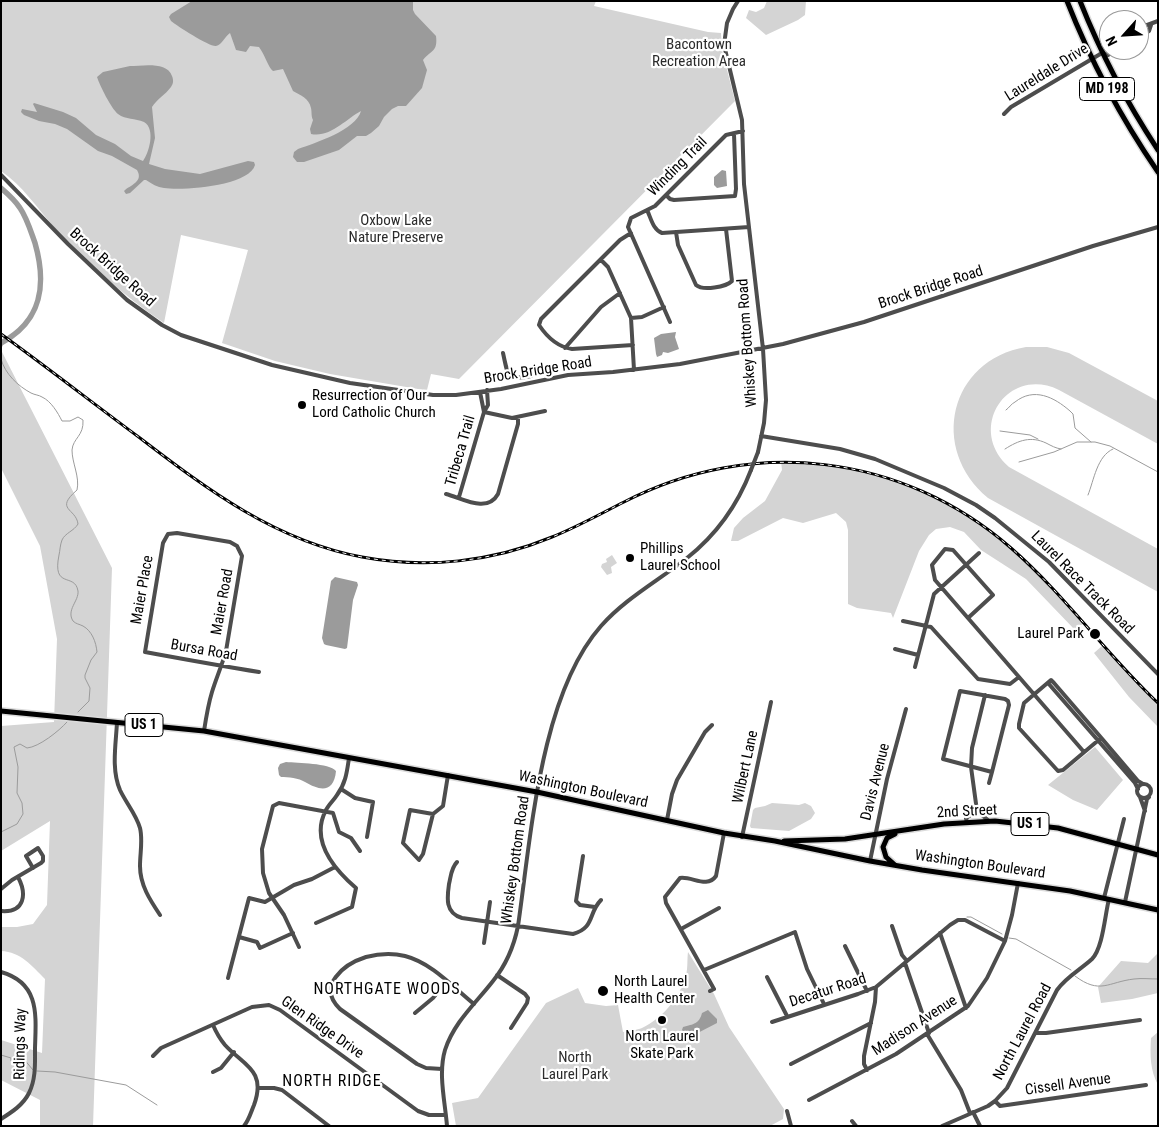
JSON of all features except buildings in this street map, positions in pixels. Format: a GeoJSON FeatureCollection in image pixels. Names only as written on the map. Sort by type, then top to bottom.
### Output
{"type":"FeatureCollection","features":[{"type":"Feature","properties":{"kind":"main road","name":"MD 198"},"geometry":{"type":"LineString","coordinates":[[1067,1],[1091,58],[1119,111],[1158,172]]}},
{"type":"Feature","properties":{"kind":"main road","name":"MD 198"},"geometry":{"type":"LineString","coordinates":[[1080,1],[1099,46]]}},
{"type":"Feature","properties":{"kind":"main road","name":"MD 198"},"geometry":{"type":"LineString","coordinates":[[1106,60],[1130,105],[1158,150]]}},
{"type":"Feature","properties":{"kind":"main road","name":"Washington Boulevard"},"geometry":{"type":"LineString","coordinates":[[1,711],[204,731],[537,792],[742,837],[774,841],[897,866],[1070,891],[1158,910]]}},
{"type":"Feature","properties":{"kind":"main road","name":"2nd Street"},"geometry":{"type":"LineString","coordinates":[[774,841],[824,841],[944,824],[988,821],[1046,826],[1158,855]]}},
{"type":"Feature","properties":{"kind":"main road"},"geometry":{"type":"LineString","coordinates":[[897,866],[886,857],[883,847],[887,838],[900,831]]}},
{"type":"Feature","properties":{"kind":"street","name":"Whiskey Bottom Road"},"geometry":{"type":"LineString","coordinates":[[447,1126],[442,1069],[445,1050],[453,1031],[497,975],[509,955],[518,926],[537,792],[562,694],[572,671],[601,626],[620,607],[688,557],[723,521],[737,500],[752,470],[758,452],[762,436],[766,400],[763,349],[744,184],[741,113],[724,45],[727,23],[738,1]]}},
{"type":"Feature","properties":{"kind":"street"},"geometry":{"type":"LineString","coordinates":[[1149,31],[1151,25],[1158,22]]}},
{"type":"Feature","properties":{"kind":"street","name":"Laureldale Drive"},"geometry":{"type":"LineString","coordinates":[[1004,114],[1011,107],[1099,54]]}},
{"type":"Feature","properties":{"kind":"street","name":"Winding Trail"},"geometry":{"type":"LineString","coordinates":[[631,233],[628,227],[631,218],[655,206],[726,135],[743,131]]}},
{"type":"Feature","properties":{"kind":"street"},"geometry":{"type":"LineString","coordinates":[[734,134],[738,137],[743,136]]}},
{"type":"Feature","properties":{"kind":"street"},"geometry":{"type":"LineString","coordinates":[[666,195],[670,200],[735,196],[734,134]]}},
{"type":"Feature","properties":{"kind":"street","name":"Brock Bridge Road"},"geometry":{"type":"LineString","coordinates":[[1,175],[72,249],[127,300],[152,319],[175,332],[257,361],[350,383],[433,395],[480,392],[568,375],[634,370],[701,361],[763,349],[864,322],[942,295],[1158,227]]}},
{"type":"Feature","properties":{"kind":"street"},"geometry":{"type":"LineString","coordinates":[[647,210],[658,232],[749,227]]}},
{"type":"Feature","properties":{"kind":"street"},"geometry":{"type":"LineString","coordinates":[[676,232],[678,245],[696,286],[703,289],[729,284],[732,281],[726,229]]}},
{"type":"Feature","properties":{"kind":"street"},"geometry":{"type":"LineString","coordinates":[[633,345],[572,350],[557,344],[540,328],[539,322],[620,240],[631,233],[670,322]]}},
{"type":"Feature","properties":{"kind":"street"},"geometry":{"type":"LineString","coordinates":[[601,260],[608,268],[631,318],[634,370]]}},
{"type":"Feature","properties":{"kind":"street"},"geometry":{"type":"LineString","coordinates":[[565,348],[601,307],[620,293]]}},
{"type":"Feature","properties":{"kind":"street"},"geometry":{"type":"LineString","coordinates":[[631,318],[642,316],[664,307]]}},
{"type":"Feature","properties":{"kind":"street"},"geometry":{"type":"LineString","coordinates":[[503,353],[507,371],[514,378],[516,386]]}},
{"type":"Feature","properties":{"kind":"street"},"geometry":{"type":"LineString","coordinates":[[514,378],[531,376]]}},
{"type":"Feature","properties":{"kind":"street","name":"Tribeca Trail"},"geometry":{"type":"LineString","coordinates":[[459,497],[484,412],[488,406],[487,390]]}},
{"type":"Feature","properties":{"kind":"street","name":"Tribeca Trail"},"geometry":{"type":"LineString","coordinates":[[480,392],[484,412]]}},
{"type":"Feature","properties":{"kind":"street"},"geometry":{"type":"LineString","coordinates":[[484,412],[504,417],[518,417],[545,412]]}},
{"type":"Feature","properties":{"kind":"street"},"geometry":{"type":"LineString","coordinates":[[446,494],[484,505],[496,498],[518,424],[518,417]]}},
{"type":"Feature","properties":{"kind":"street","name":"Laurel Race Track Road"},"geometry":{"type":"LineString","coordinates":[[762,436],[840,450],[875,459],[935,484],[976,506],[995,518],[1048,562],[1158,674]]}},
{"type":"Feature","properties":{"kind":"street","name":"Maier Road"},"geometry":{"type":"LineString","coordinates":[[168,534],[177,533],[230,542],[237,546],[241,552],[242,559],[238,587],[226,651],[210,696],[204,731]]}},
{"type":"Feature","properties":{"kind":"street","name":"Maier Place"},"geometry":{"type":"LineString","coordinates":[[144,652],[163,543],[168,534]]}},
{"type":"Feature","properties":{"kind":"street"},"geometry":{"type":"LineString","coordinates":[[968,618],[994,595],[953,550],[945,549],[932,565],[935,580],[1084,752]]}},
{"type":"Feature","properties":{"kind":"street"},"geometry":{"type":"LineString","coordinates":[[915,666],[932,597],[979,553]]}},
{"type":"Feature","properties":{"kind":"street"},"geometry":{"type":"LineString","coordinates":[[903,621],[931,627],[978,679],[1010,684],[1019,677]]}},
{"type":"Feature","properties":{"kind":"street"},"geometry":{"type":"LineString","coordinates":[[895,649],[918,655]]}},
{"type":"Feature","properties":{"kind":"street","name":"Bursa Road"},"geometry":{"type":"LineString","coordinates":[[144,652],[259,672]]}},
{"type":"Feature","properties":{"kind":"street"},"geometry":{"type":"LineString","coordinates":[[1099,739],[1059,772],[1019,726],[1023,705],[1049,681],[1099,739],[1135,783],[1145,811]]}},
{"type":"Feature","properties":{"kind":"street"},"geometry":{"type":"LineString","coordinates":[[989,783],[992,772],[1008,703],[1005,699],[960,691],[943,758],[992,772]]}},
{"type":"Feature","properties":{"kind":"street"},"geometry":{"type":"LineString","coordinates":[[985,695],[972,748],[971,766],[977,811],[988,821]]}},
{"type":"Feature","properties":{"kind":"street","name":"Wilbert Lane"},"geometry":{"type":"LineString","coordinates":[[742,837],[771,702]]}},
{"type":"Feature","properties":{"kind":"street","name":"Davis Avenue"},"geometry":{"type":"LineString","coordinates":[[870,861],[906,709]]}},
{"type":"Feature","properties":{"kind":"street"},"geometry":{"type":"LineString","coordinates":[[118,722],[115,761],[116,777],[121,792],[138,822],[141,834],[141,878],[145,890],[160,915]]}},
{"type":"Feature","properties":{"kind":"street"},"geometry":{"type":"LineString","coordinates":[[667,820],[676,780],[705,732],[712,725]]}},
{"type":"Feature","properties":{"kind":"street"},"geometry":{"type":"LineString","coordinates":[[1099,739],[1138,781],[1150,786],[1151,792],[1147,800],[1125,902]]}},
{"type":"Feature","properties":{"kind":"street"},"geometry":{"type":"LineString","coordinates":[[316,923],[352,907],[356,888],[335,867],[325,851],[321,839],[321,826],[325,811],[346,780],[350,758]]}},
{"type":"Feature","properties":{"kind":"street"},"geometry":{"type":"LineString","coordinates":[[433,814],[410,810],[403,843],[419,860],[423,854],[433,814],[443,806],[448,775]]}},
{"type":"Feature","properties":{"kind":"street"},"geometry":{"type":"LineString","coordinates":[[1138,789],[1143,784]]}},
{"type":"Feature","properties":{"kind":"street"},"geometry":{"type":"LineString","coordinates":[[341,789],[355,798],[374,802],[367,837]]}},
{"type":"Feature","properties":{"kind":"street"},"geometry":{"type":"LineString","coordinates":[[1151,792],[1158,793]]}},
{"type":"Feature","properties":{"kind":"street"},"geometry":{"type":"LineString","coordinates":[[1140,797],[1149,797]]}},
{"type":"Feature","properties":{"kind":"street"},"geometry":{"type":"LineString","coordinates":[[299,947],[284,915],[272,898],[264,879],[261,855],[273,806],[279,803],[333,813],[339,832],[351,838],[360,851]]}},
{"type":"Feature","properties":{"kind":"street"},"geometry":{"type":"LineString","coordinates":[[967,823],[966,818],[977,811]]}},
{"type":"Feature","properties":{"kind":"street","name":"North Laurel Road"},"geometry":{"type":"LineString","coordinates":[[942,1126],[995,1101],[1012,1080],[1061,984],[1095,955],[1100,943],[1106,898],[1124,819]]}},
{"type":"Feature","properties":{"kind":"street"},"geometry":{"type":"LineString","coordinates":[[710,991],[714,989],[665,900],[667,894],[680,878],[685,877],[706,882],[713,880],[716,876],[724,833]]}},
{"type":"Feature","properties":{"kind":"street"},"geometry":{"type":"LineString","coordinates":[[1,889],[18,877],[33,868],[43,861],[43,856],[38,848],[26,856],[33,868]]}},
{"type":"Feature","properties":{"kind":"street"},"geometry":{"type":"LineString","coordinates":[[583,856],[576,901],[580,905],[595,907]]}},
{"type":"Feature","properties":{"kind":"street"},"geometry":{"type":"LineString","coordinates":[[457,862],[452,871],[447,898],[448,907],[453,914],[458,916],[573,934],[582,931],[588,925],[595,907],[601,900]]}},
{"type":"Feature","properties":{"kind":"street"},"geometry":{"type":"LineString","coordinates":[[228,978],[249,898],[262,902],[335,867]]}},
{"type":"Feature","properties":{"kind":"street"},"geometry":{"type":"LineString","coordinates":[[1,912],[14,910],[22,901],[24,890],[18,877]]}},
{"type":"Feature","properties":{"kind":"street","name":"Madison Avenue"},"geometry":{"type":"LineString","coordinates":[[809,1100],[892,1057],[966,1008],[987,978],[1005,941],[1018,884]]}},
{"type":"Feature","properties":{"kind":"street"},"geometry":{"type":"LineString","coordinates":[[484,943],[490,902]]}},
{"type":"Feature","properties":{"kind":"street"},"geometry":{"type":"LineString","coordinates":[[681,929],[718,908]]}},
{"type":"Feature","properties":{"kind":"street","name":"Decatur Road"},"geometry":{"type":"LineString","coordinates":[[772,1022],[876,987],[958,920],[965,920],[1005,941]]}},
{"type":"Feature","properties":{"kind":"street"},"geometry":{"type":"LineString","coordinates":[[892,926],[906,962],[928,1034],[980,1126]]}},
{"type":"Feature","properties":{"kind":"street"},"geometry":{"type":"LineString","coordinates":[[704,970],[795,932],[808,969],[824,1004]]}},
{"type":"Feature","properties":{"kind":"street"},"geometry":{"type":"LineString","coordinates":[[239,937],[257,942],[260,948],[292,933]]}},
{"type":"Feature","properties":{"kind":"street"},"geometry":{"type":"LineString","coordinates":[[940,933],[966,1008]]}},
{"type":"Feature","properties":{"kind":"street"},"geometry":{"type":"LineString","coordinates":[[845,946],[867,991]]}},
{"type":"Feature","properties":{"kind":"street"},"geometry":{"type":"LineString","coordinates":[[442,1069],[426,1068],[417,1064],[340,1009],[334,1001],[331,988],[334,977],[350,965],[366,957],[385,954],[403,956],[420,962],[447,981],[474,1004]]}},
{"type":"Feature","properties":{"kind":"street","name":"Ridings Way"},"geometry":{"type":"LineString","coordinates":[[1,972],[15,977],[25,986],[34,1003],[36,1016],[35,1066],[32,1086],[17,1108],[1,1119]]}},
{"type":"Feature","properties":{"kind":"street"},"geometry":{"type":"LineString","coordinates":[[497,975],[528,998],[527,1003],[511,1028]]}},
{"type":"Feature","properties":{"kind":"street"},"geometry":{"type":"LineString","coordinates":[[767,977],[787,1016]]}},
{"type":"Feature","properties":{"kind":"street"},"geometry":{"type":"LineString","coordinates":[[415,1013],[433,998],[447,981]]}},
{"type":"Feature","properties":{"kind":"street"},"geometry":{"type":"LineString","coordinates":[[867,1070],[864,1060],[876,987]]}},
{"type":"Feature","properties":{"kind":"street","name":"Glen Ridge Drive"},"geometry":{"type":"LineString","coordinates":[[153,1056],[161,1048],[258,1006],[275,1007],[418,1111],[429,1115],[446,1115]]}},
{"type":"Feature","properties":{"kind":"street"},"geometry":{"type":"LineString","coordinates":[[1035,1034],[1140,1020]]}},
{"type":"Feature","properties":{"kind":"street"},"geometry":{"type":"LineString","coordinates":[[791,1064],[871,1023]]}},
{"type":"Feature","properties":{"kind":"street"},"geometry":{"type":"LineString","coordinates":[[213,1025],[224,1044],[250,1066],[255,1076],[258,1088],[256,1100],[244,1126]]}},
{"type":"Feature","properties":{"kind":"street"},"geometry":{"type":"LineString","coordinates":[[213,1072],[221,1068],[234,1052]]}},
{"type":"Feature","properties":{"kind":"street","name":"Cissell Avenue"},"geometry":{"type":"LineString","coordinates":[[995,1101],[1000,1106],[1146,1086]]}},
{"type":"Feature","properties":{"kind":"street"},"geometry":{"type":"LineString","coordinates":[[258,1088],[282,1090],[329,1126]]}},
{"type":"Feature","properties":{"kind":"street"},"geometry":{"type":"LineString","coordinates":[[787,1111],[791,1126]]}},
{"type":"Feature","properties":{"kind":"street"},"geometry":{"type":"LineString","coordinates":[[852,1120],[856,1126]]}},
{"type":"Feature","properties":{"kind":"green space","name":"Oxbow Lake Nature Preserve"},"geometry":{"type":"Polygon","coordinates":[[[1,1],[596,1],[594,6],[708,32],[721,33],[722,50],[735,101],[459,379],[431,374],[427,390],[418,389],[330,374],[275,361],[222,343],[248,250],[181,235],[164,323],[134,302],[92,266],[54,227],[23,190],[1,171],[1,1]]]}},
{"type":"Feature","properties":{"kind":"green space"},"geometry":{"type":"Polygon","coordinates":[[[767,1],[806,1],[805,15],[766,35],[746,18],[749,10],[756,12],[764,8],[767,1]]]}},
{"type":"Feature","properties":{"kind":"green space"},"geometry":{"type":"Polygon","coordinates":[[[1026,347],[1047,347],[1069,353],[1158,401],[1158,444],[1059,390],[1040,385],[1023,386],[1009,393],[998,405],[992,419],[991,435],[997,452],[1009,467],[1158,549],[1158,592],[988,498],[970,478],[958,456],[954,432],[956,409],[965,388],[979,369],[1000,355],[1026,347]]]}},
{"type":"Feature","properties":{"kind":"green space"},"geometry":{"type":"Polygon","coordinates":[[[1,350],[112,568],[93,1126],[40,1126],[40,1100],[1,1080],[1,1040],[42,1053],[45,979],[20,957],[1,951],[1,927],[33,924],[47,905],[50,821],[1,851],[1,726],[54,722],[57,639],[40,546],[1,468],[1,350]]]}},
{"type":"Feature","properties":{"kind":"green space"},"geometry":{"type":"Polygon","coordinates":[[[781,461],[829,464],[873,473],[914,487],[951,506],[986,529],[1020,557],[1084,623],[1075,630],[1026,579],[981,550],[964,532],[950,527],[936,529],[929,535],[919,551],[893,618],[891,613],[857,608],[848,604],[848,530],[846,522],[836,513],[803,523],[783,518],[738,541],[731,541],[734,528],[743,518],[765,501],[782,470],[781,461]]]}},
{"type":"Feature","properties":{"kind":"green space"},"geometry":{"type":"Polygon","coordinates":[[[612,555],[617,563],[611,567],[612,573],[607,575],[601,567],[602,564],[607,562],[606,559],[612,555]]]}},
{"type":"Feature","properties":{"kind":"green space"},"geometry":{"type":"Polygon","coordinates":[[[1103,645],[1158,703],[1158,727],[1129,697],[1094,653],[1103,645]]]}},
{"type":"Feature","properties":{"kind":"green space"},"geometry":{"type":"Polygon","coordinates":[[[1095,747],[1123,780],[1097,810],[1073,800],[1048,785],[1095,747]]]}},
{"type":"Feature","properties":{"kind":"green space"},"geometry":{"type":"Polygon","coordinates":[[[772,803],[799,805],[805,803],[811,806],[815,813],[811,819],[789,831],[751,828],[753,810],[772,803]]]}},
{"type":"Feature","properties":{"kind":"green space","name":"North Laurel Park"},"geometry":{"type":"Polygon","coordinates":[[[688,952],[714,994],[729,1027],[784,1109],[783,1119],[770,1126],[456,1126],[452,1103],[478,1098],[546,1003],[578,988],[585,1003],[606,1006],[618,1005],[623,1032],[642,1028],[664,1013],[680,991],[686,975],[688,952]]]}},
{"type":"Feature","properties":{"kind":"green space"},"geometry":{"type":"Polygon","coordinates":[[[1158,953],[1158,993],[1101,1003],[1098,987],[1121,961],[1148,963],[1158,953]]]}},
{"type":"Feature","properties":{"kind":"green space"},"geometry":{"type":"Polygon","coordinates":[[[1158,1032],[1158,1085],[1151,1062],[1151,1038],[1158,1032]]]}},
{"type":"Feature","properties":{"kind":"shaded area"},"geometry":{"type":"Polygon","coordinates":[[[192,1],[413,1],[415,14],[436,36],[436,45],[423,60],[427,70],[422,88],[406,106],[398,106],[392,109],[371,133],[366,136],[357,136],[339,150],[304,162],[297,162],[293,157],[294,152],[343,130],[358,118],[361,111],[331,131],[311,134],[310,129],[313,120],[308,102],[304,97],[293,91],[283,69],[273,71],[271,69],[259,47],[250,46],[246,52],[236,50],[230,33],[216,46],[193,36],[171,21],[169,17],[171,14],[192,1]]]}},
{"type":"Feature","properties":{"kind":"shaded area"},"geometry":{"type":"Polygon","coordinates":[[[130,66],[160,66],[169,71],[173,79],[171,87],[152,107],[155,138],[149,164],[165,169],[200,174],[248,161],[254,162],[255,165],[250,172],[241,178],[229,182],[200,188],[164,188],[144,180],[130,193],[126,194],[124,191],[139,178],[137,170],[112,156],[98,151],[67,129],[55,124],[39,121],[21,112],[22,109],[37,112],[34,103],[63,112],[76,118],[96,135],[143,161],[151,135],[148,125],[118,114],[106,97],[97,77],[103,72],[130,66]]]}},
{"type":"Feature","properties":{"kind":"shaded area"},"geometry":{"type":"Polygon","coordinates":[[[722,170],[726,171],[727,186],[717,188],[714,185],[714,177],[722,170]]]}},
{"type":"Feature","properties":{"kind":"shaded area"},"geometry":{"type":"Polygon","coordinates":[[[676,332],[675,337],[679,349],[668,353],[663,352],[662,355],[657,357],[654,338],[661,334],[676,332]]]}},
{"type":"Feature","properties":{"kind":"shaded area"},"geometry":{"type":"Polygon","coordinates":[[[335,577],[357,582],[358,585],[353,600],[347,648],[345,649],[326,645],[322,638],[331,581],[335,577]]]}},
{"type":"Feature","properties":{"kind":"shaded area"},"geometry":{"type":"Polygon","coordinates":[[[286,762],[327,766],[336,771],[335,778],[329,787],[321,788],[300,780],[281,777],[278,768],[280,764],[286,762]]]}},
{"type":"Feature","properties":{"kind":"shaded area"},"geometry":{"type":"Polygon","coordinates":[[[708,1010],[717,1019],[717,1023],[686,1038],[681,1033],[683,1027],[696,1023],[702,1013],[708,1010]]]}},
{"type":"Feature","properties":{"kind":"waterway"},"geometry":{"type":"LineString","coordinates":[[1,188],[16,202],[25,216],[35,243],[41,273],[38,301],[33,313],[15,334],[1,343]]}},
{"type":"Feature","properties":{"kind":"waterway"},"geometry":{"type":"LineString","coordinates":[[1,349],[3,342]]}},
{"type":"Feature","properties":{"kind":"waterway"},"geometry":{"type":"LineString","coordinates":[[1,359],[13,379],[32,394],[41,396],[48,401],[62,421],[70,421],[78,417],[83,420],[82,430],[74,442],[72,450],[78,485],[77,490],[67,502],[68,508],[78,524],[62,540],[58,566],[61,577],[73,582],[78,591],[71,617],[73,621],[89,631],[93,637],[97,652],[91,660],[85,675],[90,688],[89,701],[78,712]]}},
{"type":"Feature","properties":{"kind":"waterway"},"geometry":{"type":"LineString","coordinates":[[1006,410],[1029,395],[1051,398],[1073,414],[1075,428],[1091,442]]}},
{"type":"Feature","properties":{"kind":"waterway"},"geometry":{"type":"LineString","coordinates":[[1000,431],[1030,435],[1038,439]]}},
{"type":"Feature","properties":{"kind":"waterway"},"geometry":{"type":"LineString","coordinates":[[1005,449],[1015,443],[1030,439],[1061,449]]}},
{"type":"Feature","properties":{"kind":"waterway"},"geometry":{"type":"LineString","coordinates":[[1019,462],[1054,452],[1077,442],[1095,442],[1110,446],[1158,472]]}},
{"type":"Feature","properties":{"kind":"waterway"},"geometry":{"type":"LineString","coordinates":[[1088,495],[1103,457],[1113,449]]}},
{"type":"Feature","properties":{"kind":"waterway"},"geometry":{"type":"LineString","coordinates":[[1,832],[17,824],[23,814],[22,803],[17,793],[18,767],[14,747],[20,744],[27,748],[37,745],[54,734],[67,722]]}},
{"type":"Feature","properties":{"kind":"waterway"},"geometry":{"type":"LineString","coordinates":[[967,917],[971,917],[1002,934]]}},
{"type":"Feature","properties":{"kind":"waterway"},"geometry":{"type":"LineString","coordinates":[[1009,938],[1016,939],[1071,970]]}},
{"type":"Feature","properties":{"kind":"waterway"},"geometry":{"type":"LineString","coordinates":[[1075,976],[1084,982],[1098,986],[1134,979],[1158,979]]}},
{"type":"Feature","properties":{"kind":"waterway"},"geometry":{"type":"LineString","coordinates":[[1,1055],[11,1058],[11,1061],[14,1062],[23,1058],[33,1070]]}},
{"type":"Feature","properties":{"kind":"waterway"},"geometry":{"type":"LineString","coordinates":[[37,1071],[55,1072],[126,1085],[157,1105]]}},
{"type":"Feature","properties":{"kind":"railway"},"geometry":{"type":"LineString","coordinates":[[1,334],[191,476],[244,511],[301,539],[331,549],[386,561],[434,563],[458,561],[529,546],[673,481],[723,468],[774,463],[825,465],[874,474],[923,491],[968,516],[1011,548],[1068,605],[1121,665],[1158,703]]}},
{"type":"Feature","properties":{"kind":"place","name":"Resurrection of Our Lord Catholic Church"},"geometry":{"type":"Point","coordinates":[302,405]}},
{"type":"Feature","properties":{"kind":"place","name":"Phillips Laurel School"},"geometry":{"type":"Point","coordinates":[630,558]}},
{"type":"Feature","properties":{"kind":"place","name":"Laurel Park"},"geometry":{"type":"Point","coordinates":[1095,634]}},
{"type":"Feature","properties":{"kind":"place","name":"North Laurel Health Center"},"geometry":{"type":"Point","coordinates":[603,991]}},
{"type":"Feature","properties":{"kind":"place","name":"North Laurel Skate Park"},"geometry":{"type":"Point","coordinates":[662,1020]}},
{"type":"Feature","properties":{"kind":"district","name":"NORTHGATE WOODS"},"geometry":{"type":"Point","coordinates":[387,990]}},
{"type":"Feature","properties":{"kind":"district","name":"NORTH RIDGE"},"geometry":{"type":"Point","coordinates":[332,1082]}},
{"type":"Feature","properties":{"kind":"park label","name":"Bacontown Recreation Area"},"geometry":{"type":"Point","coordinates":[699,54]}}]}
